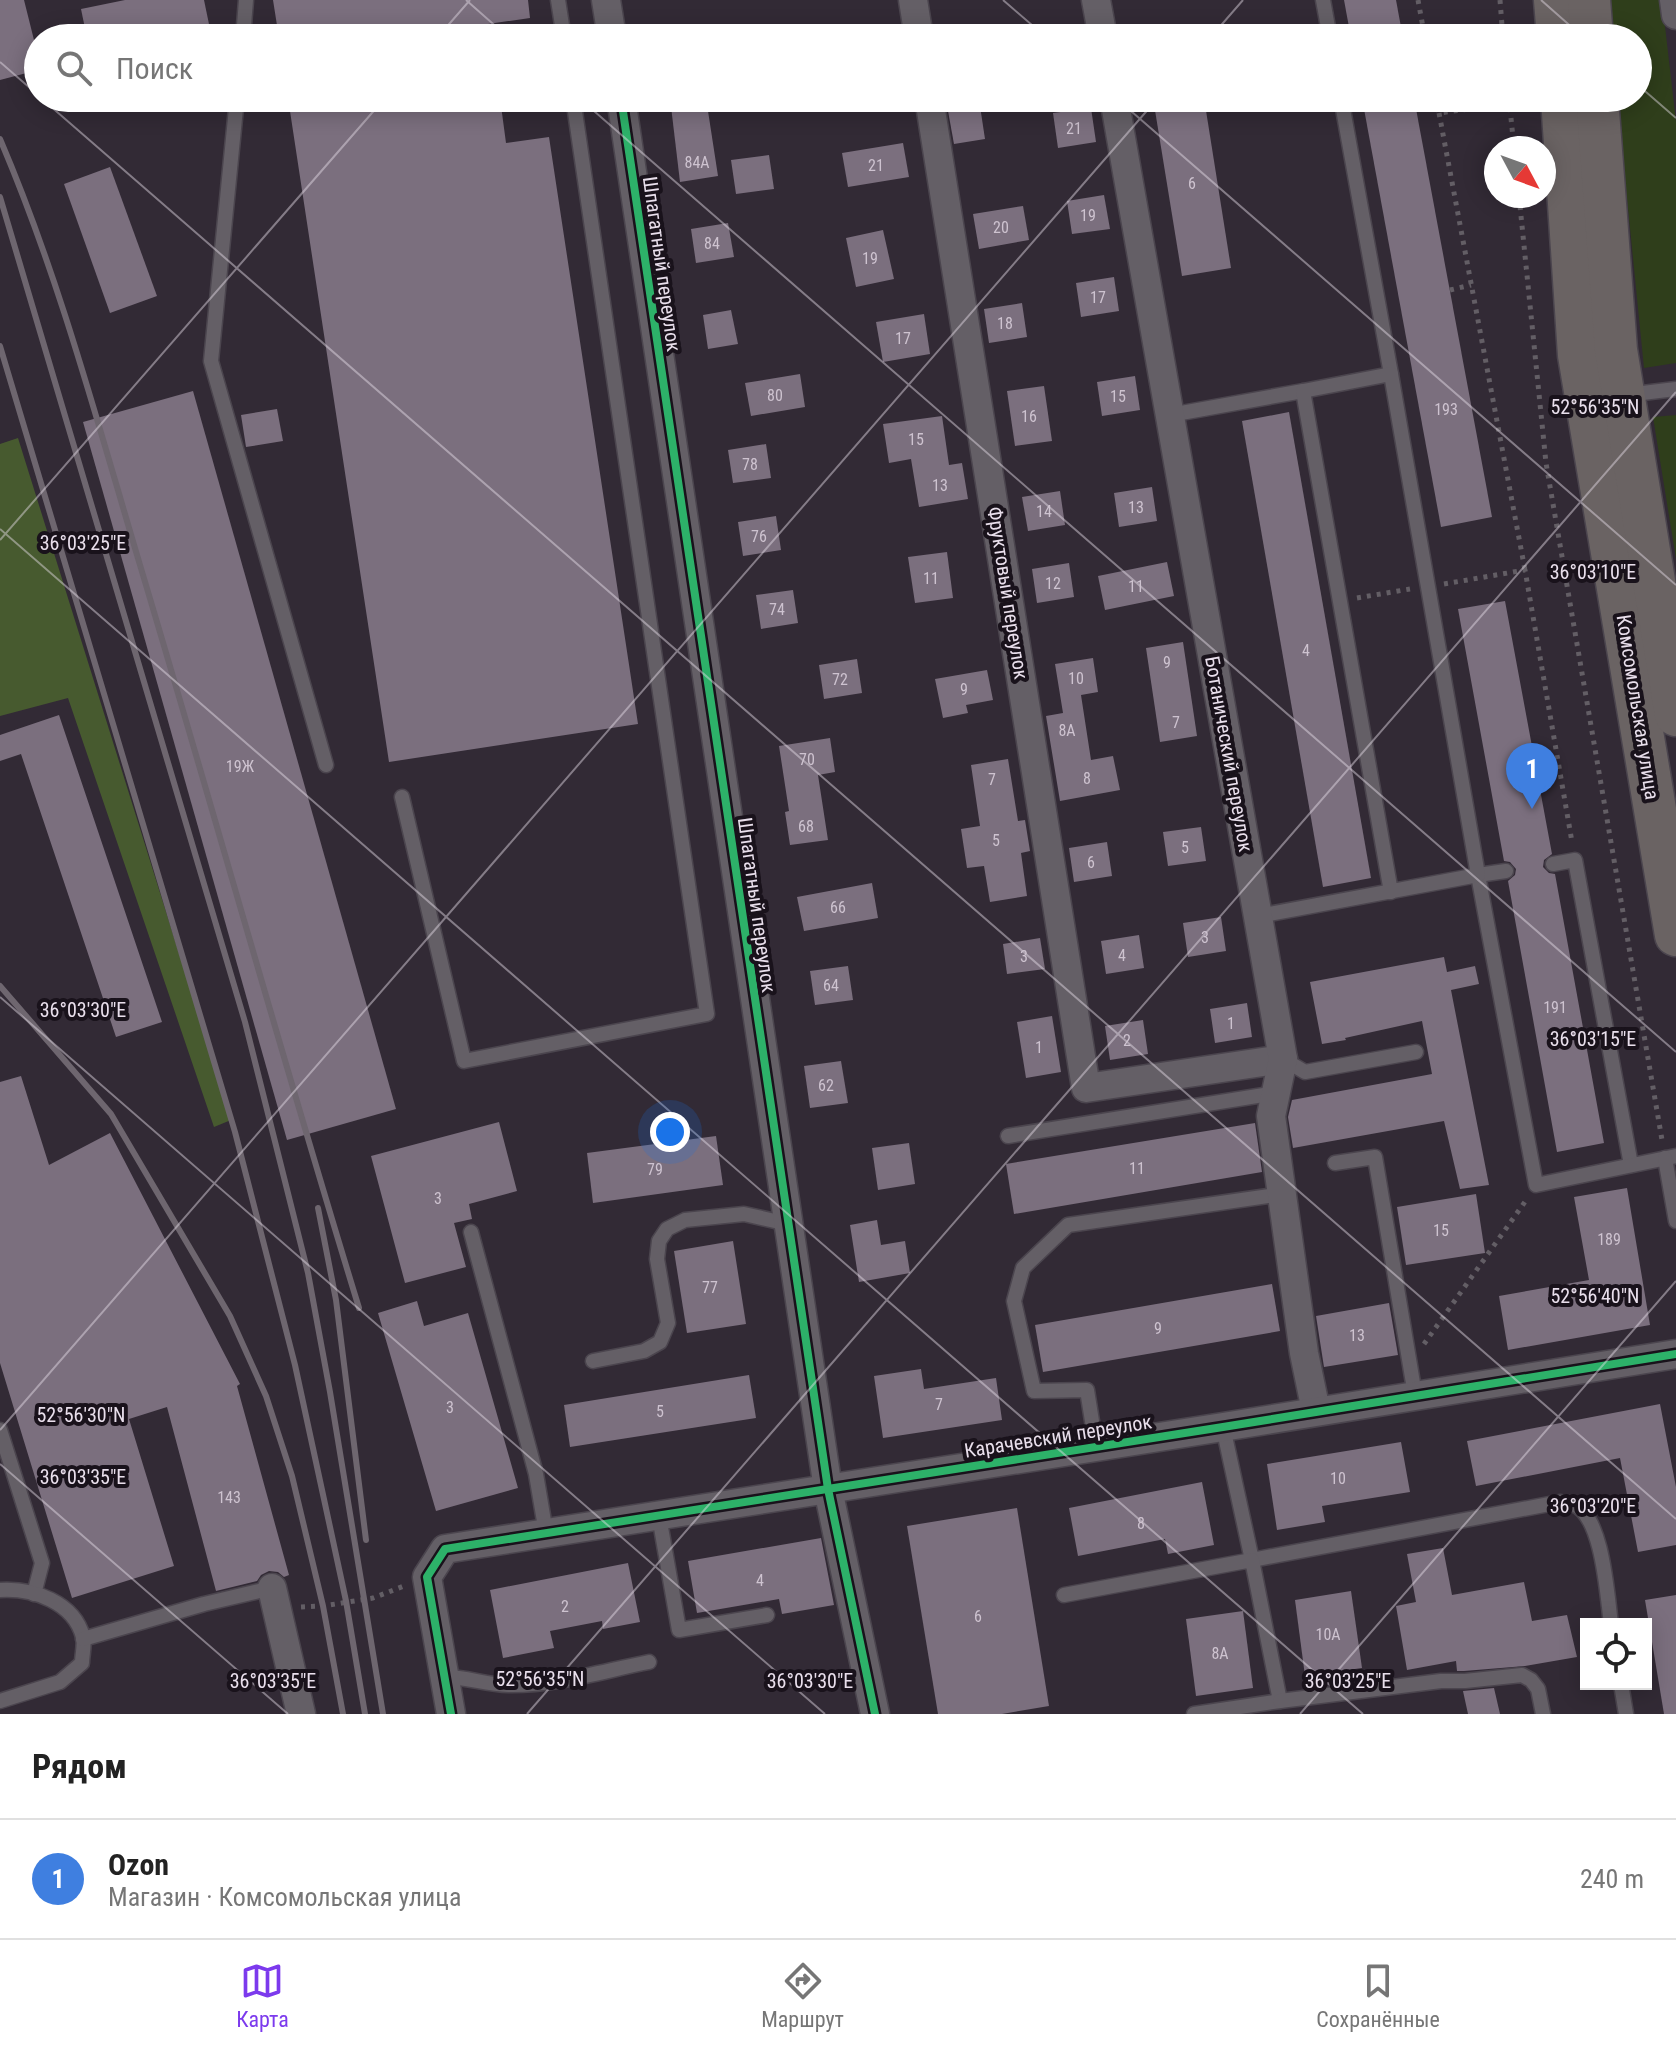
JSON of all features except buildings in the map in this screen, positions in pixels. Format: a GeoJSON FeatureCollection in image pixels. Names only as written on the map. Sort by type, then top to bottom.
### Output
{"type":"FeatureCollection","features":[{"type":"Feature","properties":{"kind":"main road"},"geometry":{"type":"LineString","coordinates":[[1555,0],[1557,24]]}},
{"type":"Feature","properties":{"kind":"main road"},"geometry":{"type":"LineString","coordinates":[[1589,0],[1591,24]]}},
{"type":"Feature","properties":{"kind":"main road","name":"Комсомольская улица"},"geometry":{"type":"LineString","coordinates":[[1563,112],[1579,355],[1676,935]]}},
{"type":"Feature","properties":{"kind":"main road","name":"Комсомольская улица"},"geometry":{"type":"LineString","coordinates":[[1598,112],[1616,350],[1676,715]]}},
{"type":"Feature","properties":{"kind":"street"},"geometry":{"type":"LineString","coordinates":[[606,0],[610,24]]}},
{"type":"Feature","properties":{"kind":"street"},"geometry":{"type":"LineString","coordinates":[[913,0],[917,24]]}},
{"type":"Feature","properties":{"kind":"street"},"geometry":{"type":"LineString","coordinates":[[1096,0],[1100,24]]}},
{"type":"Feature","properties":{"kind":"street"},"geometry":{"type":"LineString","coordinates":[[1674,0],[1676,15]]}},
{"type":"Feature","properties":{"kind":"street","name":"Шпагатный переулок"},"geometry":{"type":"LineString","coordinates":[[623,112],[828,1489],[875,1714]]}},
{"type":"Feature","properties":{"kind":"street","name":"Фруктовый переулок"},"geometry":{"type":"LineString","coordinates":[[931,112],[1086,1088],[1283,1059]]}},
{"type":"Feature","properties":{"kind":"street","name":"Ботанический переулок"},"geometry":{"type":"LineString","coordinates":[[1116,112],[1283,1059],[1271,1116],[1304,1353],[1316,1411]]}},
{"type":"Feature","properties":{"kind":"street","name":"Карачевский переулок"},"geometry":{"type":"LineString","coordinates":[[427,1577],[445,1549],[1676,1354]]}},
{"type":"Feature","properties":{"kind":"street"},"geometry":{"type":"LineString","coordinates":[[427,1577],[451,1714]]}},
{"type":"Feature","properties":{"kind":"street"},"geometry":{"type":"LineString","coordinates":[[274,1598],[301,1714]]}},
{"type":"Feature","properties":{"kind":"lane"},"geometry":{"type":"LineString","coordinates":[[244,24],[246,0]]}},
{"type":"Feature","properties":{"kind":"lane"},"geometry":{"type":"LineString","coordinates":[[558,0],[562,24]]}},
{"type":"Feature","properties":{"kind":"lane"},"geometry":{"type":"LineString","coordinates":[[1323,0],[1327,24]]}},
{"type":"Feature","properties":{"kind":"lane"},"geometry":{"type":"LineString","coordinates":[[236,112],[211,361],[326,765]]}},
{"type":"Feature","properties":{"kind":"lane"},"geometry":{"type":"LineString","coordinates":[[402,797],[464,1061],[707,1014],[575,112]]}},
{"type":"Feature","properties":{"kind":"lane"},"geometry":{"type":"LineString","coordinates":[[1344,112],[1536,1185],[1670,1157],[1676,1221]]}},
{"type":"Feature","properties":{"kind":"lane"},"geometry":{"type":"LineString","coordinates":[[1170,415],[1391,374]]}},
{"type":"Feature","properties":{"kind":"lane"},"geometry":{"type":"LineString","coordinates":[[1622,395],[1676,389]]}},
{"type":"Feature","properties":{"kind":"lane"},"geometry":{"type":"LineString","coordinates":[[1303,391],[1391,892]]}},
{"type":"Feature","properties":{"kind":"lane"},"geometry":{"type":"LineString","coordinates":[[1553,864],[1575,860],[1631,1165]]}},
{"type":"Feature","properties":{"kind":"lane"},"geometry":{"type":"LineString","coordinates":[[1258,916],[1506,871]]}},
{"type":"Feature","properties":{"kind":"lane"},"geometry":{"type":"LineString","coordinates":[[1283,1059],[1305,1072],[1416,1052]]}},
{"type":"Feature","properties":{"kind":"lane"},"geometry":{"type":"LineString","coordinates":[[1008,1136],[1276,1093]]}},
{"type":"Feature","properties":{"kind":"lane"},"geometry":{"type":"LineString","coordinates":[[1335,1163],[1375,1157],[1415,1395]]}},
{"type":"Feature","properties":{"kind":"lane"},"geometry":{"type":"LineString","coordinates":[[1096,1446],[1087,1390],[1034,1391],[1014,1301],[1023,1268],[1068,1225],[1282,1194]]}},
{"type":"Feature","properties":{"kind":"lane"},"geometry":{"type":"LineString","coordinates":[[593,1361],[644,1351],[660,1342],[668,1323],[657,1259],[659,1241],[667,1229],[685,1220],[744,1214],[788,1224]]}},
{"type":"Feature","properties":{"kind":"lane"},"geometry":{"type":"LineString","coordinates":[[471,1232],[536,1474],[546,1533]]}},
{"type":"Feature","properties":{"kind":"lane"},"geometry":{"type":"LineString","coordinates":[[1223,1427],[1280,1701]]}},
{"type":"Feature","properties":{"kind":"lane"},"geometry":{"type":"LineString","coordinates":[[0,1430],[42,1563],[34,1594]]}},
{"type":"Feature","properties":{"kind":"lane"},"geometry":{"type":"LineString","coordinates":[[1064,1595],[1560,1502],[1573,1504],[1589,1518],[1597,1536],[1610,1618]]}},
{"type":"Feature","properties":{"kind":"lane"},"geometry":{"type":"LineString","coordinates":[[659,1516],[679,1630],[767,1615]]}},
{"type":"Feature","properties":{"kind":"lane"},"geometry":{"type":"LineString","coordinates":[[0,1590],[14,1589],[47,1597],[72,1614],[83,1639],[82,1663],[60,1682],[0,1701]]}},
{"type":"Feature","properties":{"kind":"lane"},"geometry":{"type":"LineString","coordinates":[[83,1639],[204,1604],[274,1598]]}},
{"type":"Feature","properties":{"kind":"lane"},"geometry":{"type":"LineString","coordinates":[[446,1677],[505,1686],[542,1683],[649,1662]]}},
{"type":"Feature","properties":{"kind":"lane"},"geometry":{"type":"LineString","coordinates":[[1194,1714],[1441,1681],[1522,1675],[1538,1689],[1543,1714]]}},
{"type":"Feature","properties":{"kind":"lane"},"geometry":{"type":"LineString","coordinates":[[1622,1690],[1626,1714]]}},
{"type":"Feature","properties":{"kind":"path"},"geometry":{"type":"LineString","coordinates":[[1418,0],[1422,24]]}},
{"type":"Feature","properties":{"kind":"path"},"geometry":{"type":"LineString","coordinates":[[1500,0],[1502,24]]}},
{"type":"Feature","properties":{"kind":"path"},"geometry":{"type":"LineString","coordinates":[[1445,112],[1439,113],[1525,570],[1575,860]]}},
{"type":"Feature","properties":{"kind":"path"},"geometry":{"type":"LineString","coordinates":[[1510,112],[1513,136]]}},
{"type":"Feature","properties":{"kind":"path"},"geometry":{"type":"LineString","coordinates":[[1520,208],[1546,463],[1670,1157]]}},
{"type":"Feature","properties":{"kind":"path"},"geometry":{"type":"LineString","coordinates":[[1450,290],[1471,285]]}},
{"type":"Feature","properties":{"kind":"path"},"geometry":{"type":"LineString","coordinates":[[1340,600],[1525,570]]}},
{"type":"Feature","properties":{"kind":"path"},"geometry":{"type":"LineString","coordinates":[[1410,1364],[1536,1185]]}},
{"type":"Feature","properties":{"kind":"path"},"geometry":{"type":"LineString","coordinates":[[274,1598],[323,1606],[373,1598],[427,1577]]}},
{"type":"Feature","properties":{"kind":"green space"},"geometry":{"type":"Polygon","coordinates":[[[1610,0],[1662,0],[1676,122],[1676,363],[1644,368],[1618,112],[1652,112],[1652,24],[1611,24],[1610,0]]]}},
{"type":"Feature","properties":{"kind":"green space"},"geometry":{"type":"Polygon","coordinates":[[[1676,415],[1676,559],[1653,417],[1676,415]]]}},
{"type":"Feature","properties":{"kind":"green space"},"geometry":{"type":"Polygon","coordinates":[[[18,438],[231,1120],[214,1127],[68,698],[0,716],[0,444],[18,438]]]}},
{"type":"Feature","properties":{"kind":"railway"},"geometry":{"type":"LineString","coordinates":[[0,139],[41,244],[76,350],[359,1308]]}},
{"type":"Feature","properties":{"kind":"railway"},"geometry":{"type":"LineString","coordinates":[[0,197],[245,1022],[308,1273],[383,1714]]}},
{"type":"Feature","properties":{"kind":"railway"},"geometry":{"type":"LineString","coordinates":[[0,346],[235,1132],[295,1365],[346,1601],[365,1714]]}},
{"type":"Feature","properties":{"kind":"railway"},"geometry":{"type":"LineString","coordinates":[[0,986],[111,1114],[230,1316],[266,1396],[292,1476],[323,1606],[343,1714]]}},
{"type":"Feature","properties":{"kind":"railway"},"geometry":{"type":"LineString","coordinates":[[318,1208],[336,1300],[366,1540]]}},
{"type":"Feature","properties":{"kind":"cycle path"},"geometry":{"type":"LineString","coordinates":[[623,112],[828,1489],[875,1714]]}},
{"type":"Feature","properties":{"kind":"cycle path"},"geometry":{"type":"LineString","coordinates":[[451,1714],[427,1577],[445,1549],[1676,1354]]}},
{"type":"Feature","properties":{"kind":"place","name":"Ozon"},"geometry":{"type":"Point","coordinates":[1532,809]}}]}
